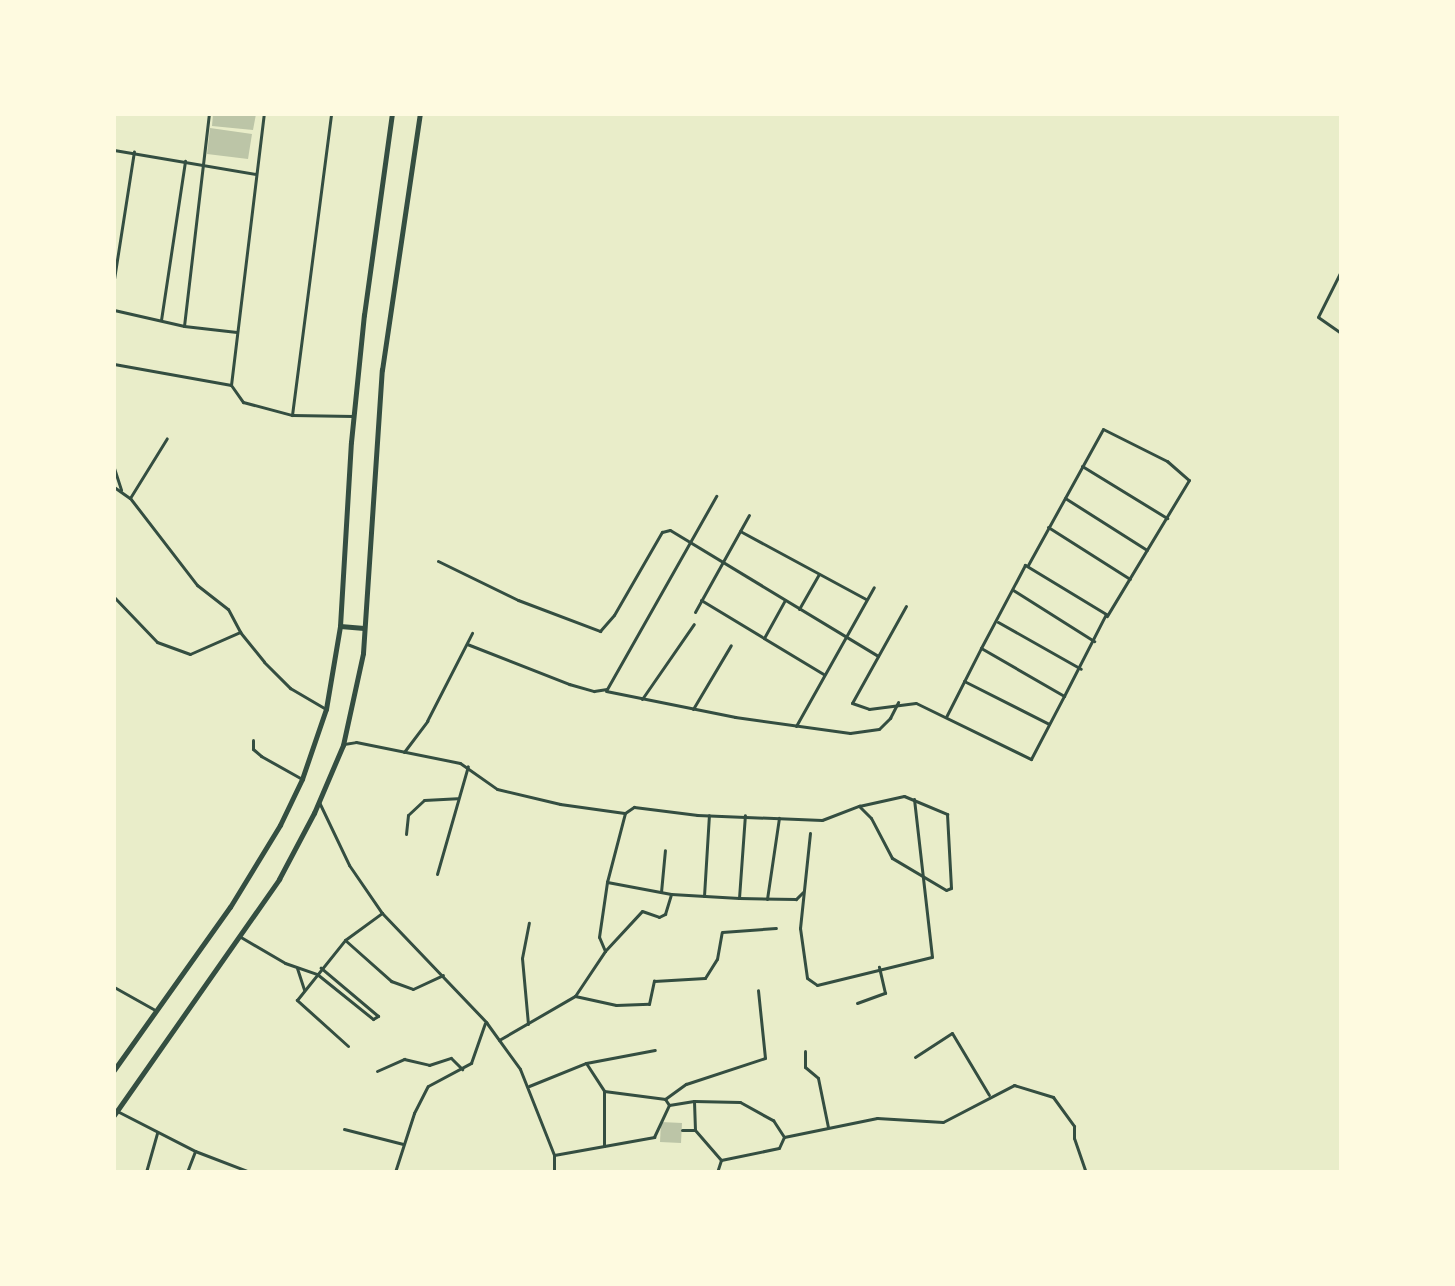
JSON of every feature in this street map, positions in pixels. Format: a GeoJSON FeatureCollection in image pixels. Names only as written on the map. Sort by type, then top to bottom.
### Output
{"type":"FeatureCollection","features":[{"type":"Feature","properties":{"kind":"highway"},"geometry":{"type":"LineString","coordinates":[[114,1070],[255,868],[302,779],[326,709],[340,626],[353,416],[392,114]]}},
{"type":"Feature","properties":{"kind":"highway"},"geometry":{"type":"LineString","coordinates":[[116,1113],[279,879],[319,802],[343,745],[358,682],[364,628],[382,370],[420,114]]}},
{"type":"Feature","properties":{"kind":"highway"},"geometry":{"type":"LineString","coordinates":[[340,626],[364,628]]}},
{"type":"Feature","properties":{"kind":"street"},"geometry":{"type":"LineString","coordinates":[[184,326],[209,114]]}},
{"type":"Feature","properties":{"kind":"street"},"geometry":{"type":"LineString","coordinates":[[264,114],[231,385],[243,402],[292,416],[353,416]]}},
{"type":"Feature","properties":{"kind":"street"},"geometry":{"type":"LineString","coordinates":[[292,416],[331,114]]}},
{"type":"Feature","properties":{"kind":"street"},"geometry":{"type":"LineString","coordinates":[[114,150],[203,162],[256,174]]}},
{"type":"Feature","properties":{"kind":"street"},"geometry":{"type":"LineString","coordinates":[[114,279],[134,152]]}},
{"type":"Feature","properties":{"kind":"street"},"geometry":{"type":"LineString","coordinates":[[161,320],[185,161]]}},
{"type":"Feature","properties":{"kind":"street"},"geometry":{"type":"LineString","coordinates":[[1341,271],[1318,317],[1341,333]]}},
{"type":"Feature","properties":{"kind":"street"},"geometry":{"type":"LineString","coordinates":[[114,310],[184,326],[237,332]]}},
{"type":"Feature","properties":{"kind":"street"},"geometry":{"type":"LineString","coordinates":[[114,364],[231,385]]}},
{"type":"Feature","properties":{"kind":"street"},"geometry":{"type":"LineString","coordinates":[[906,606],[852,703],[869,709],[898,702],[916,703],[1030,759],[1081,669],[1106,618],[1189,480],[1167,461],[1103,429],[1013,590],[998,622],[981,648],[946,717]]}},
{"type":"Feature","properties":{"kind":"street"},"geometry":{"type":"LineString","coordinates":[[130,498],[167,438]]}},
{"type":"Feature","properties":{"kind":"street"},"geometry":{"type":"LineString","coordinates":[[1083,466],[1167,518]]}},
{"type":"Feature","properties":{"kind":"street"},"geometry":{"type":"LineString","coordinates":[[114,468],[122,492]]}},
{"type":"Feature","properties":{"kind":"street"},"geometry":{"type":"LineString","coordinates":[[114,487],[130,498],[194,582],[228,609],[240,633],[290,688],[326,709]]}},
{"type":"Feature","properties":{"kind":"street"},"geometry":{"type":"LineString","coordinates":[[604,691],[716,496]]}},
{"type":"Feature","properties":{"kind":"street"},"geometry":{"type":"LineString","coordinates":[[1065,498],[1148,550]]}},
{"type":"Feature","properties":{"kind":"street"},"geometry":{"type":"LineString","coordinates":[[695,612],[748,515]]}},
{"type":"Feature","properties":{"kind":"street"},"geometry":{"type":"LineString","coordinates":[[1048,527],[1130,579]]}},
{"type":"Feature","properties":{"kind":"street"},"geometry":{"type":"LineString","coordinates":[[438,561],[518,600],[600,631],[614,615],[662,532],[670,530],[878,656]]}},
{"type":"Feature","properties":{"kind":"street"},"geometry":{"type":"LineString","coordinates":[[740,531],[866,599]]}},
{"type":"Feature","properties":{"kind":"street"},"geometry":{"type":"LineString","coordinates":[[1028,565],[1105,612],[1106,618]]}},
{"type":"Feature","properties":{"kind":"street"},"geometry":{"type":"LineString","coordinates":[[799,609],[819,574]]}},
{"type":"Feature","properties":{"kind":"street"},"geometry":{"type":"LineString","coordinates":[[796,726],[874,587]]}},
{"type":"Feature","properties":{"kind":"street"},"geometry":{"type":"LineString","coordinates":[[1013,590],[1095,641]]}},
{"type":"Feature","properties":{"kind":"street"},"geometry":{"type":"LineString","coordinates":[[114,597],[157,642],[190,654],[240,633]]}},
{"type":"Feature","properties":{"kind":"street"},"geometry":{"type":"LineString","coordinates":[[701,600],[824,675]]}},
{"type":"Feature","properties":{"kind":"street"},"geometry":{"type":"LineString","coordinates":[[764,638],[785,600]]}},
{"type":"Feature","properties":{"kind":"street"},"geometry":{"type":"LineString","coordinates":[[998,622],[1081,669]]}},
{"type":"Feature","properties":{"kind":"street"},"geometry":{"type":"LineString","coordinates":[[642,699],[694,624]]}},
{"type":"Feature","properties":{"kind":"street"},"geometry":{"type":"LineString","coordinates":[[404,752],[427,721],[472,633]]}},
{"type":"Feature","properties":{"kind":"street"},"geometry":{"type":"LineString","coordinates":[[466,644],[569,684],[693,709],[796,726],[850,733],[879,729],[890,718],[898,702]]}},
{"type":"Feature","properties":{"kind":"street"},"geometry":{"type":"LineString","coordinates":[[693,709],[731,645]]}},
{"type":"Feature","properties":{"kind":"street"},"geometry":{"type":"LineString","coordinates":[[981,648],[1064,696]]}},
{"type":"Feature","properties":{"kind":"street"},"geometry":{"type":"LineString","coordinates":[[964,681],[1049,724]]}},
{"type":"Feature","properties":{"kind":"street"},"geometry":{"type":"LineString","coordinates":[[253,740],[253,748],[261,756],[302,779]]}},
{"type":"Feature","properties":{"kind":"street"},"geometry":{"type":"LineString","coordinates":[[343,745],[356,742],[468,766],[497,789],[560,804],[625,813],[638,806],[710,815],[822,820],[859,806],[904,796],[947,814],[951,888],[946,890],[922,873],[902,867],[892,858],[871,818],[859,806]]}},
{"type":"Feature","properties":{"kind":"street"},"geometry":{"type":"LineString","coordinates":[[437,874],[468,766]]}},
{"type":"Feature","properties":{"kind":"street"},"geometry":{"type":"LineString","coordinates":[[406,834],[408,815],[423,800],[457,798]]}},
{"type":"Feature","properties":{"kind":"street"},"geometry":{"type":"LineString","coordinates":[[810,833],[800,928],[807,978],[817,985],[879,967],[932,956],[914,799]]}},
{"type":"Feature","properties":{"kind":"street"},"geometry":{"type":"LineString","coordinates":[[319,802],[349,865],[382,913],[486,1022],[529,1086],[554,1155],[555,1172]]}},
{"type":"Feature","properties":{"kind":"street"},"geometry":{"type":"LineString","coordinates":[[605,951],[599,937],[607,882],[625,813]]}},
{"type":"Feature","properties":{"kind":"street"},"geometry":{"type":"LineString","coordinates":[[704,896],[710,815]]}},
{"type":"Feature","properties":{"kind":"street"},"geometry":{"type":"LineString","coordinates":[[739,898],[745,815]]}},
{"type":"Feature","properties":{"kind":"street"},"geometry":{"type":"LineString","coordinates":[[767,899],[779,818]]}},
{"type":"Feature","properties":{"kind":"street"},"geometry":{"type":"LineString","coordinates":[[661,892],[665,850]]}},
{"type":"Feature","properties":{"kind":"street"},"geometry":{"type":"LineString","coordinates":[[607,882],[671,894],[739,898],[796,899],[803,892]]}},
{"type":"Feature","properties":{"kind":"street"},"geometry":{"type":"LineString","coordinates":[[499,1040],[575,996],[605,951],[642,911],[659,917],[665,914],[671,894]]}},
{"type":"Feature","properties":{"kind":"street"},"geometry":{"type":"LineString","coordinates":[[348,1046],[298,1003],[321,968],[345,940],[382,913]]}},
{"type":"Feature","properties":{"kind":"street"},"geometry":{"type":"LineString","coordinates":[[528,923],[522,957],[528,1024]]}},
{"type":"Feature","properties":{"kind":"street"},"geometry":{"type":"LineString","coordinates":[[575,996],[616,1005],[650,1004],[654,981],[705,978],[717,959],[722,932],[776,928]]}},
{"type":"Feature","properties":{"kind":"street"},"geometry":{"type":"LineString","coordinates":[[239,936],[297,968],[317,974],[373,1019],[378,1016],[321,968]]}},
{"type":"Feature","properties":{"kind":"street"},"geometry":{"type":"LineString","coordinates":[[345,940],[391,981],[413,989],[443,975]]}},
{"type":"Feature","properties":{"kind":"street"},"geometry":{"type":"LineString","coordinates":[[857,1003],[885,993],[879,967]]}},
{"type":"Feature","properties":{"kind":"street"},"geometry":{"type":"LineString","coordinates":[[297,968],[304,991]]}},
{"type":"Feature","properties":{"kind":"street"},"geometry":{"type":"LineString","coordinates":[[114,987],[156,1011]]}},
{"type":"Feature","properties":{"kind":"street"},"geometry":{"type":"LineString","coordinates":[[604,1091],[665,1099],[686,1084],[765,1058],[758,990]]}},
{"type":"Feature","properties":{"kind":"street"},"geometry":{"type":"LineString","coordinates":[[394,1172],[403,1144],[428,1086],[462,1070],[472,1061],[486,1022]]}},
{"type":"Feature","properties":{"kind":"street"},"geometry":{"type":"LineString","coordinates":[[915,1057],[952,1033],[989,1095]]}},
{"type":"Feature","properties":{"kind":"street"},"geometry":{"type":"LineString","coordinates":[[529,1086],[586,1063],[655,1050]]}},
{"type":"Feature","properties":{"kind":"street"},"geometry":{"type":"LineString","coordinates":[[805,1051],[805,1067],[818,1078],[828,1127]]}},
{"type":"Feature","properties":{"kind":"street"},"geometry":{"type":"LineString","coordinates":[[377,1071],[404,1059],[429,1065],[451,1058],[462,1070]]}},
{"type":"Feature","properties":{"kind":"street"},"geometry":{"type":"LineString","coordinates":[[586,1063],[604,1091],[601,1116],[604,1147]]}},
{"type":"Feature","properties":{"kind":"street"},"geometry":{"type":"LineString","coordinates":[[784,1137],[897,1116],[943,1122],[989,1095],[1014,1084],[1053,1097],[1074,1125],[1074,1138],[1086,1172]]}},
{"type":"Feature","properties":{"kind":"street"},"geometry":{"type":"LineString","coordinates":[[665,1099],[669,1105]]}},
{"type":"Feature","properties":{"kind":"street"},"geometry":{"type":"LineString","coordinates":[[669,1105],[694,1101],[740,1102],[773,1120],[784,1137]]}},
{"type":"Feature","properties":{"kind":"street"},"geometry":{"type":"LineString","coordinates":[[694,1101],[695,1130],[721,1160]]}},
{"type":"Feature","properties":{"kind":"street"},"geometry":{"type":"LineString","coordinates":[[554,1155],[654,1137],[669,1105]]}},
{"type":"Feature","properties":{"kind":"street"},"geometry":{"type":"LineString","coordinates":[[116,1113],[195,1151],[250,1172]]}},
{"type":"Feature","properties":{"kind":"street"},"geometry":{"type":"LineString","coordinates":[[344,1129],[403,1144]]}},
{"type":"Feature","properties":{"kind":"street"},"geometry":{"type":"LineString","coordinates":[[682,1130],[695,1130]]}},
{"type":"Feature","properties":{"kind":"street"},"geometry":{"type":"LineString","coordinates":[[146,1172],[158,1133]]}},
{"type":"Feature","properties":{"kind":"street"},"geometry":{"type":"LineString","coordinates":[[721,1160],[779,1148],[784,1137]]}},
{"type":"Feature","properties":{"kind":"street"},"geometry":{"type":"LineString","coordinates":[[188,1172],[195,1151]]}},
{"type":"Feature","properties":{"kind":"street"},"geometry":{"type":"LineString","coordinates":[[717,1172],[721,1160]]}},
{"type":"Feature","properties":{"kind":"building"},"geometry":{"type":"Polygon","coordinates":[[[213,114],[256,114],[253,130],[212,126],[213,114]]]}},
{"type":"Feature","properties":{"kind":"building"},"geometry":{"type":"Polygon","coordinates":[[[210,128],[252,134],[248,159],[207,154],[210,128]]]}},
{"type":"Feature","properties":{"kind":"building"},"geometry":{"type":"Polygon","coordinates":[[[661,1122],[682,1123],[681,1143],[660,1142],[661,1122]]]}}]}
